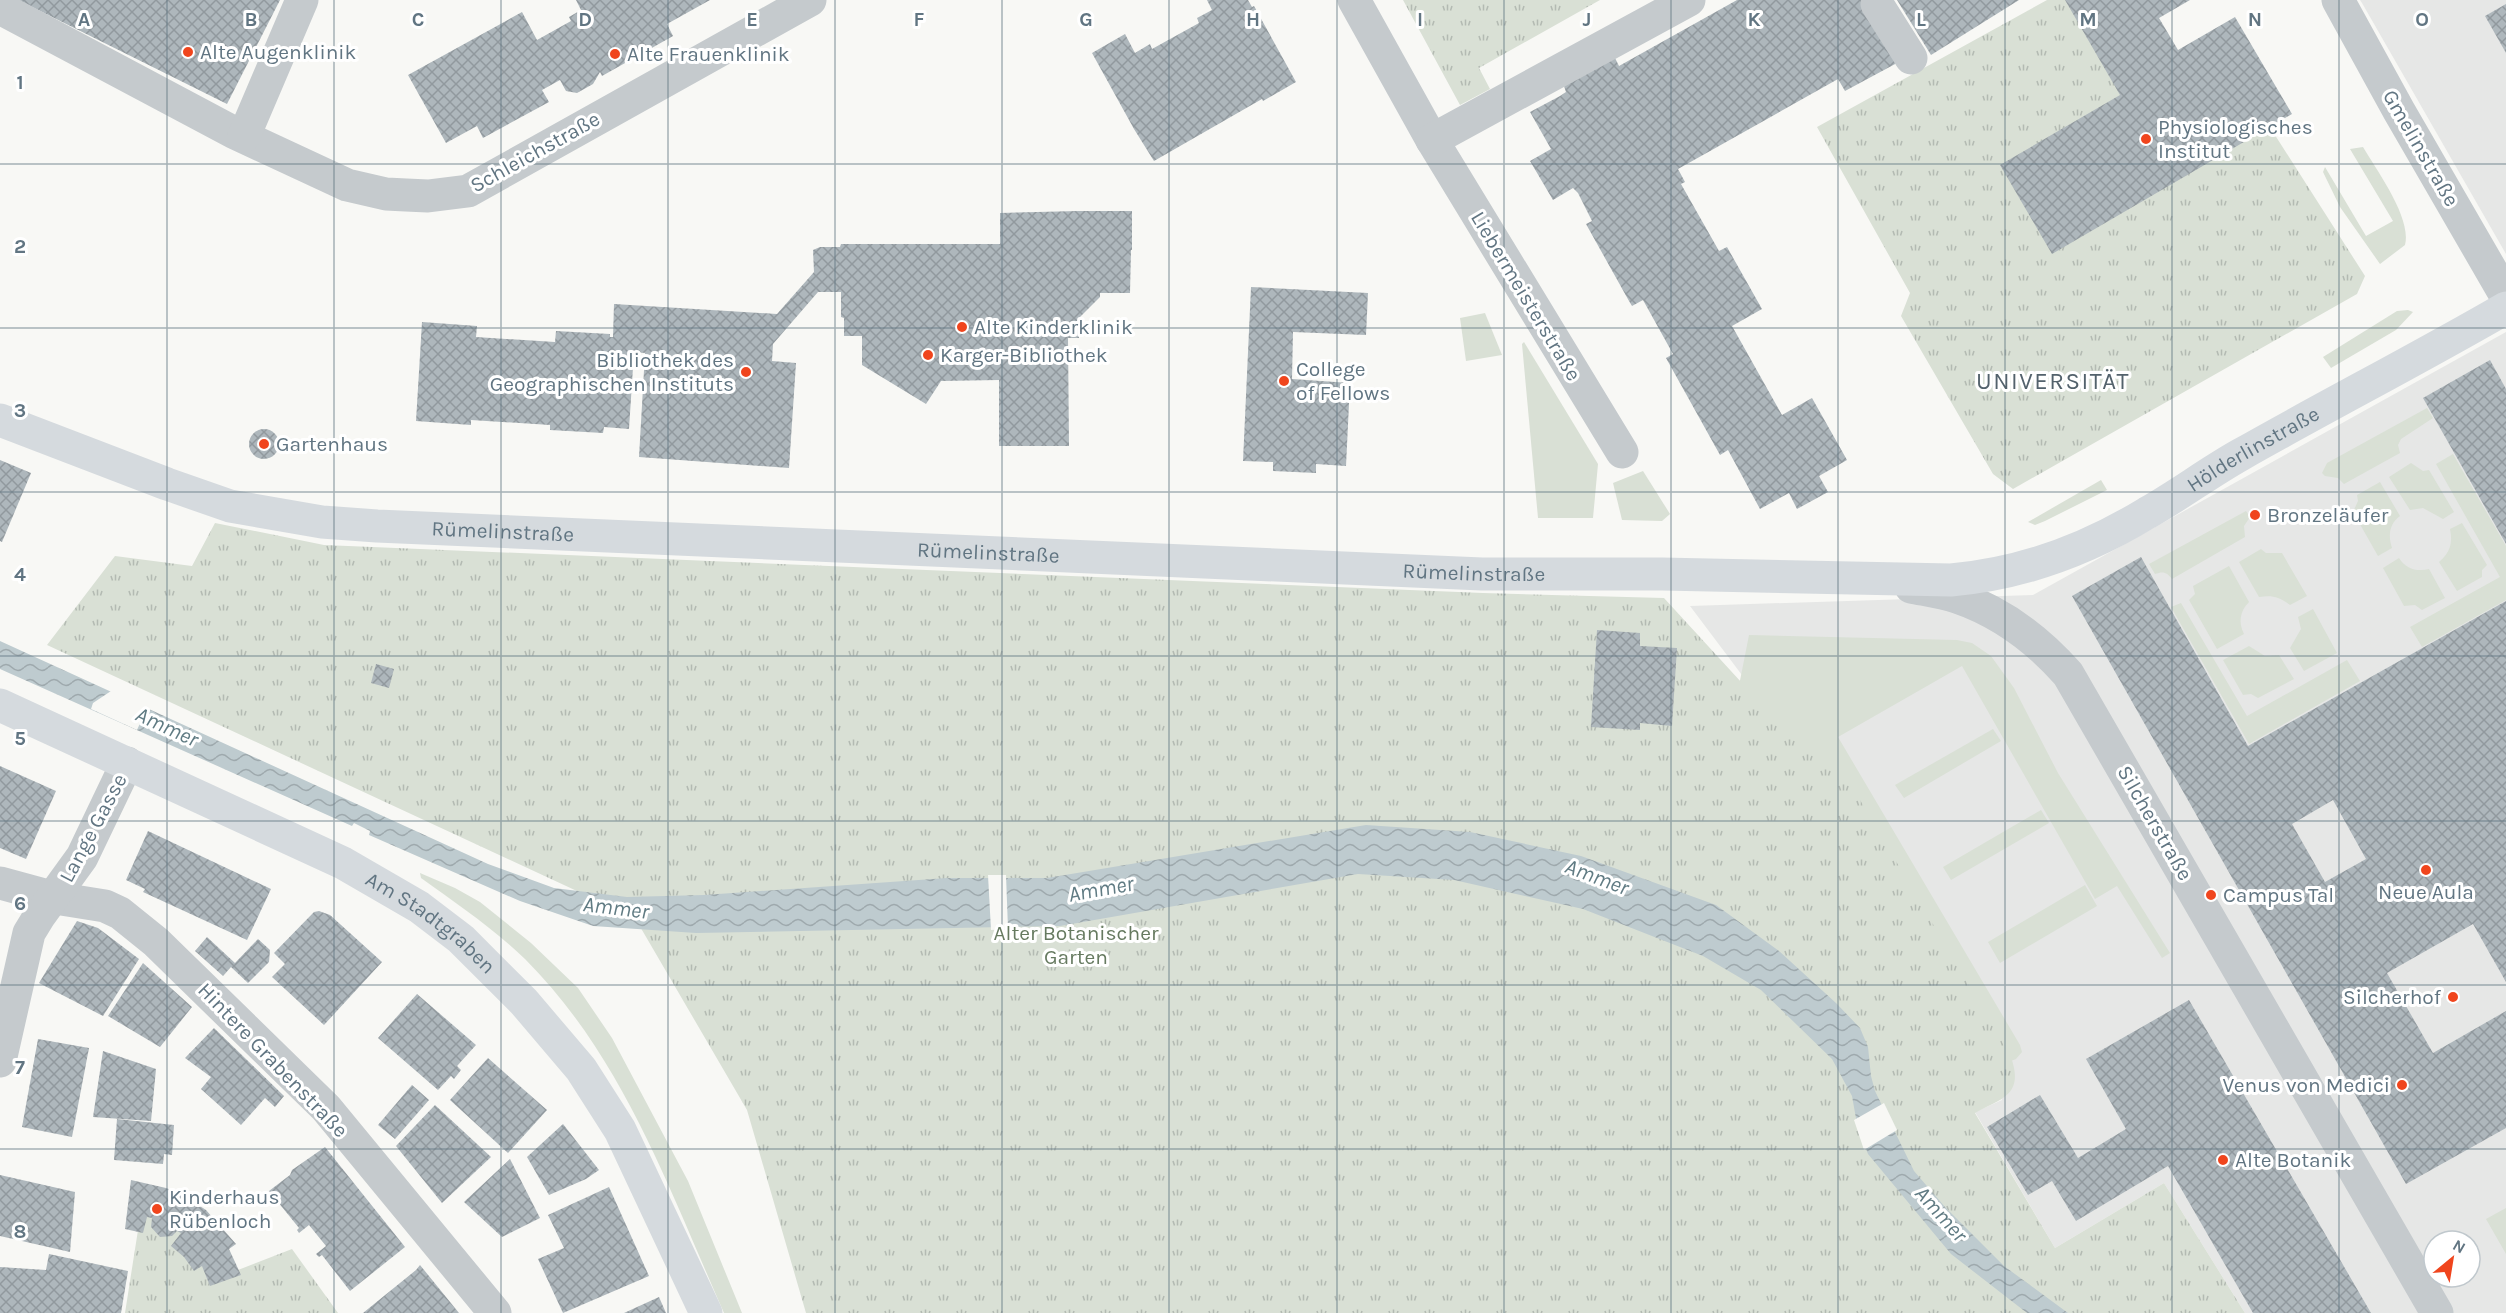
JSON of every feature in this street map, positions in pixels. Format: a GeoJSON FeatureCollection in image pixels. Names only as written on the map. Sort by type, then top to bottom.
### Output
{"type":"FeatureCollection","features":[{"type":"Feature","properties":{"kind":"main road","name":"Hölderlinstraße"},"geometry":{"type":"LineString","coordinates":[[1995,575],[2043,562],[2083,546],[2145,515],[2237,456],[2506,308]]}},
{"type":"Feature","properties":{"kind":"main road","name":"Rümelinstraße"},"geometry":{"type":"LineString","coordinates":[[0,420],[210,500],[259,512],[344,524],[1482,574],[1673,574],[1882,580],[1952,580],[1995,575]]}},
{"type":"Feature","properties":{"kind":"main road","name":"Am Stadtgraben"},"geometry":{"type":"LineString","coordinates":[[0,705],[295,839],[369,877],[419,907],[461,939],[495,970],[581,1069],[620,1130],[706,1313]]}},
{"type":"Feature","properties":{"kind":"street"},"geometry":{"type":"LineString","coordinates":[[244,136],[302,0]]}},
{"type":"Feature","properties":{"kind":"street","name":"Schleichstraße"},"geometry":{"type":"LineString","coordinates":[[0,8],[244,136],[346,185],[386,194],[428,196],[468,191],[810,0]]}},
{"type":"Feature","properties":{"kind":"street","name":"Liebermeisterstraße"},"geometry":{"type":"LineString","coordinates":[[1354,0],[1432,140],[1622,452]]}},
{"type":"Feature","properties":{"kind":"street"},"geometry":{"type":"LineString","coordinates":[[1432,140],[1689,0]]}},
{"type":"Feature","properties":{"kind":"street","name":"Gmelinstraße"},"geometry":{"type":"LineString","coordinates":[[2338,0],[2506,296]]}},
{"type":"Feature","properties":{"kind":"street"},"geometry":{"type":"LineString","coordinates":[[1877,4],[1911,58]]}},
{"type":"Feature","properties":{"kind":"street","name":"Silcherstraße"},"geometry":{"type":"LineString","coordinates":[[1882,580],[1957,597],[1996,615],[2034,640],[2068,674],[2437,1313]]}},
{"type":"Feature","properties":{"kind":"street","name":"Lange Gasse"},"geometry":{"type":"LineString","coordinates":[[0,1061],[26,944],[34,924],[55,898],[82,857],[127,763]]}},
{"type":"Feature","properties":{"kind":"street","name":"Hintere Grabenstraße"},"geometry":{"type":"LineString","coordinates":[[0,883],[55,898],[105,906],[120,913],[156,942],[326,1108],[495,1313]]}},
{"type":"Feature","properties":{"kind":"shaded area"},"geometry":{"type":"Polygon","coordinates":[[[2360,0],[2506,0],[2506,254],[2362,3],[2360,0]]]}},
{"type":"Feature","properties":{"kind":"shaded area","name":"Campus Tal"},"geometry":{"type":"Polygon","coordinates":[[[2506,332],[2506,1313],[2245,1313],[2164,1183],[2055,1248],[1975,1112],[2002,1100],[1775,719],[1690,606],[2033,595],[2506,332]]]}},
{"type":"Feature","properties":{"kind":"green space"},"geometry":{"type":"Polygon","coordinates":[[[1403,0],[1600,0],[1479,68],[1490,89],[1460,105],[1403,0]]]}},
{"type":"Feature","properties":{"kind":"green space"},"geometry":{"type":"Polygon","coordinates":[[[2047,0],[2071,0],[2266,121],[2365,276],[2357,294],[2013,489],[1993,474],[1901,316],[1910,293],[1817,127],[2047,0]]]}},
{"type":"Feature","properties":{"kind":"green space"},"geometry":{"type":"Polygon","coordinates":[[[2363,147],[2392,195],[2406,234],[2405,245],[2380,264],[2340,207],[2323,172],[2325,167],[2366,236],[2393,221],[2350,149],[2363,147]]]}},
{"type":"Feature","properties":{"kind":"green space"},"geometry":{"type":"Polygon","coordinates":[[[2397,311],[2413,312],[2396,330],[2331,368],[2323,357],[2397,311]]]}},
{"type":"Feature","properties":{"kind":"green space"},"geometry":{"type":"Polygon","coordinates":[[[1485,313],[1502,355],[1466,361],[1460,318],[1485,313]]]}},
{"type":"Feature","properties":{"kind":"green space"},"geometry":{"type":"Polygon","coordinates":[[[1524,342],[1598,464],[1593,518],[1538,518],[1522,344],[1524,342]]]}},
{"type":"Feature","properties":{"kind":"green space"},"geometry":{"type":"Polygon","coordinates":[[[2427,408],[2433,418],[2401,439],[2398,445],[2400,453],[2344,484],[2338,478],[2325,476],[2322,473],[2327,463],[2427,408]]]}},
{"type":"Feature","properties":{"kind":"green space"},"geometry":{"type":"Polygon","coordinates":[[[2453,454],[2506,546],[2506,600],[2422,647],[2410,627],[2500,577],[2436,464],[2453,454]]]}},
{"type":"Feature","properties":{"kind":"green space"},"geometry":{"type":"Polygon","coordinates":[[[2411,463],[2423,471],[2429,470],[2454,512],[2443,519],[2423,508],[2410,510],[2389,477],[2411,463]]]}},
{"type":"Feature","properties":{"kind":"green space"},"geometry":{"type":"Polygon","coordinates":[[[1643,471],[1670,514],[1662,521],[1622,520],[1613,483],[1643,471]]]}},
{"type":"Feature","properties":{"kind":"green space"},"geometry":{"type":"Polygon","coordinates":[[[2101,480],[2107,490],[2045,521],[2035,525],[2028,522],[2101,480]]]}},
{"type":"Feature","properties":{"kind":"green space"},"geometry":{"type":"Polygon","coordinates":[[[2380,482],[2400,516],[2390,530],[2392,548],[2378,556],[2353,512],[2358,501],[2357,495],[2380,482]]]}},
{"type":"Feature","properties":{"kind":"green space"},"geometry":{"type":"Polygon","coordinates":[[[2246,511],[2250,517],[2244,526],[2245,537],[2172,579],[2165,573],[2155,574],[2149,564],[2246,511]]]}},
{"type":"Feature","properties":{"kind":"green space","name":"Alter Botanischer Garten"},"geometry":{"type":"Polygon","coordinates":[[[215,523],[324,545],[1483,593],[1664,598],[1775,719],[1836,759],[2011,1057],[2015,1080],[2013,1087],[2002,1099],[1975,1113],[2055,1248],[2164,1183],[2245,1313],[806,1313],[747,1110],[635,918],[47,645],[115,556],[192,566],[215,523]]]}},
{"type":"Feature","properties":{"kind":"green space"},"geometry":{"type":"Polygon","coordinates":[[[2462,523],[2487,565],[2482,570],[2482,577],[2457,591],[2439,562],[2450,547],[2450,529],[2462,523]]]}},
{"type":"Feature","properties":{"kind":"green space"},"geometry":{"type":"Polygon","coordinates":[[[2261,549],[2266,553],[2282,553],[2307,596],[2290,605],[2276,597],[2259,597],[2239,562],[2261,549]]]}},
{"type":"Feature","properties":{"kind":"green space"},"geometry":{"type":"Polygon","coordinates":[[[2399,558],[2412,569],[2429,569],[2445,598],[2422,610],[2415,605],[2404,606],[2383,568],[2399,558]]]}},
{"type":"Feature","properties":{"kind":"green space"},"geometry":{"type":"Polygon","coordinates":[[[2229,566],[2249,602],[2241,617],[2244,634],[2217,649],[2189,600],[2195,594],[2193,586],[2229,566]]]}},
{"type":"Feature","properties":{"kind":"green space"},"geometry":{"type":"Polygon","coordinates":[[[2181,603],[2247,716],[2347,660],[2360,681],[2249,744],[2171,607],[2181,603]]]}},
{"type":"Feature","properties":{"kind":"green space"},"geometry":{"type":"Polygon","coordinates":[[[2313,609],[2337,653],[2304,671],[2290,648],[2301,629],[2298,617],[2313,609]]]}},
{"type":"Feature","properties":{"kind":"green space"},"geometry":{"type":"Polygon","coordinates":[[[1749,635],[1957,640],[1972,643],[1991,656],[2014,688],[2058,773],[2170,953],[2162,958],[2117,886],[2095,899],[1962,666],[1838,737],[2020,1045],[2022,1052],[2016,1059],[2006,1063],[1732,721],[1749,635]]]}},
{"type":"Feature","properties":{"kind":"green space"},"geometry":{"type":"Polygon","coordinates":[[[2249,646],[2265,656],[2279,655],[2294,679],[2258,698],[2251,694],[2243,695],[2223,660],[2249,646]]]}},
{"type":"Feature","properties":{"kind":"green space"},"geometry":{"type":"Polygon","coordinates":[[[1993,729],[2001,741],[1904,798],[1895,785],[1993,729]]]}},
{"type":"Feature","properties":{"kind":"green space"},"geometry":{"type":"Polygon","coordinates":[[[2041,810],[2049,823],[1951,880],[1943,867],[2041,810]]]}},
{"type":"Feature","properties":{"kind":"green space"},"geometry":{"type":"Polygon","coordinates":[[[420,873],[480,902],[531,943],[578,988],[612,1038],[688,1181],[742,1313],[724,1313],[641,1126],[590,1038],[559,997],[525,959],[488,927],[421,878],[420,873]]]}},
{"type":"Feature","properties":{"kind":"green space"},"geometry":{"type":"Polygon","coordinates":[[[2085,885],[2097,906],[2000,963],[1988,942],[2085,885]]]}},
{"type":"Feature","properties":{"kind":"green space"},"geometry":{"type":"Polygon","coordinates":[[[2506,1208],[2506,1254],[2486,1219],[2506,1208]]]}},
{"type":"Feature","properties":{"kind":"green space"},"geometry":{"type":"Polygon","coordinates":[[[141,1211],[171,1220],[220,1277],[292,1249],[338,1313],[125,1313],[141,1211]]]}},
{"type":"Feature","properties":{"kind":"water","name":"Ammer"},"geometry":{"type":"Polygon","coordinates":[[[0,641],[488,864],[554,888],[627,897],[704,895],[947,878],[1047,878],[1366,825],[1470,832],[1581,856],[1716,905],[1779,951],[1836,1003],[1860,1028],[1868,1047],[1875,1091],[1914,1171],[1945,1207],[2004,1266],[2068,1313],[2027,1313],[1951,1254],[1868,1154],[1857,1124],[1852,1096],[1832,1059],[1761,990],[1703,956],[1583,909],[1454,880],[1358,874],[1060,926],[696,933],[593,926],[520,901],[369,835],[370,831],[354,823],[352,826],[0,669],[0,641]]]}},
{"type":"Feature","properties":{"kind":"pier"},"geometry":{"type":"Polygon","coordinates":[[[114,689],[151,706],[146,710],[137,730],[91,709],[93,703],[114,689]]]}},
{"type":"Feature","properties":{"kind":"pier"},"geometry":{"type":"Polygon","coordinates":[[[988,875],[1006,875],[1008,929],[991,930],[988,875]]]}},
{"type":"Feature","properties":{"kind":"pier"},"geometry":{"type":"Polygon","coordinates":[[[1884,1103],[1897,1130],[1864,1150],[1854,1120],[1884,1103]]]}},
{"type":"Feature","properties":{"kind":"building","name":"Alte Augenklinik"},"geometry":{"type":"Polygon","coordinates":[[[18,0],[280,0],[227,104],[18,0]]]}},
{"type":"Feature","properties":{"kind":"building"},"geometry":{"type":"Polygon","coordinates":[[[576,0],[710,0],[667,24],[673,36],[602,76],[600,72],[593,84],[577,93],[566,91],[560,80],[542,90],[549,102],[483,138],[477,126],[446,143],[408,75],[522,12],[537,40],[571,21],[569,17],[581,10],[576,0]]]}},
{"type":"Feature","properties":{"kind":"building"},"geometry":{"type":"Polygon","coordinates":[[[1207,0],[1248,0],[1252,7],[1254,6],[1296,82],[1154,161],[1092,53],[1125,34],[1135,53],[1150,44],[1152,49],[1199,23],[1197,18],[1212,10],[1207,0]]]}},
{"type":"Feature","properties":{"kind":"building"},"geometry":{"type":"Polygon","coordinates":[[[1737,0],[1882,0],[1897,63],[1845,91],[1838,79],[1678,169],[1685,182],[1681,184],[1719,251],[1727,247],[1762,309],[1732,326],[1782,415],[1812,398],[1847,460],[1819,476],[1828,492],[1797,509],[1789,493],[1760,509],[1728,450],[1720,455],[1666,358],[1673,354],[1643,300],[1632,306],[1629,301],[1586,224],[1592,221],[1578,193],[1573,188],[1553,200],[1530,161],[1551,149],[1530,112],[1566,92],[1564,86],[1615,58],[1619,66],[1737,0]]]}},
{"type":"Feature","properties":{"kind":"building"},"geometry":{"type":"Polygon","coordinates":[[[1897,0],[2019,0],[1931,55],[1897,0]]]}},
{"type":"Feature","properties":{"kind":"building","name":"Physiologisches Institut"},"geometry":{"type":"Polygon","coordinates":[[[2065,0],[2190,0],[2159,18],[2178,50],[2235,17],[2292,114],[2052,254],[2000,165],[2120,95],[2065,0]]]}},
{"type":"Feature","properties":{"kind":"building"},"geometry":{"type":"Polygon","coordinates":[[[2506,4],[2506,53],[2485,16],[2506,4]]]}},
{"type":"Feature","properties":{"kind":"building"},"geometry":{"type":"Polygon","coordinates":[[[1132,211],[1132,250],[1130,293],[1100,293],[1100,297],[1079,318],[1079,338],[1068,338],[1069,446],[999,446],[999,380],[941,381],[926,404],[862,365],[862,336],[844,336],[841,292],[818,292],[773,344],[772,361],[796,363],[789,468],[639,457],[645,353],[634,352],[629,429],[604,427],[603,433],[550,430],[550,425],[471,420],[471,425],[416,421],[422,322],[477,326],[476,337],[555,342],[556,331],[610,334],[610,337],[613,337],[614,304],[777,314],[814,272],[813,250],[820,247],[840,247],[841,244],[1000,244],[1000,213],[1132,211]]]}},
{"type":"Feature","properties":{"kind":"building","name":"College of Fellows"},"geometry":{"type":"Polygon","coordinates":[[[1251,287],[1368,293],[1366,335],[1293,332],[1292,379],[1350,383],[1346,466],[1316,464],[1316,473],[1273,471],[1273,462],[1243,461],[1251,287]]]}},
{"type":"Feature","properties":{"kind":"building"},"geometry":{"type":"Polygon","coordinates":[[[2490,360],[2506,389],[2506,544],[2423,398],[2490,360]]]}},
{"type":"Feature","properties":{"kind":"building","name":"Gartenhaus"},"geometry":{"type":"Polygon","coordinates":[[[264,429],[275,433],[279,444],[275,455],[264,459],[253,455],[249,444],[253,433],[264,429]]]}},
{"type":"Feature","properties":{"kind":"building"},"geometry":{"type":"Polygon","coordinates":[[[0,460],[31,473],[2,542],[0,541],[0,460]]]}},
{"type":"Feature","properties":{"kind":"building","name":"Neue Aula"},"geometry":{"type":"Polygon","coordinates":[[[2141,557],[2248,746],[2506,601],[2506,982],[2473,924],[2387,973],[2433,1053],[2506,1011],[2506,1128],[2406,1184],[2072,596],[2141,557]],[[2333,800],[2292,824],[2325,882],[2366,859],[2333,800]]]}},
{"type":"Feature","properties":{"kind":"building"},"geometry":{"type":"Polygon","coordinates":[[[1597,630],[1640,633],[1640,646],[1677,648],[1672,726],[1640,723],[1640,730],[1591,727],[1597,630]]]}},
{"type":"Feature","properties":{"kind":"building"},"geometry":{"type":"Polygon","coordinates":[[[376,664],[394,669],[389,688],[371,683],[376,664]]]}},
{"type":"Feature","properties":{"kind":"building"},"geometry":{"type":"Polygon","coordinates":[[[0,766],[56,791],[26,859],[0,848],[0,766]]]}},
{"type":"Feature","properties":{"kind":"building"},"geometry":{"type":"Polygon","coordinates":[[[148,831],[271,889],[247,940],[143,892],[145,889],[126,880],[148,831]]]}},
{"type":"Feature","properties":{"kind":"building"},"geometry":{"type":"Polygon","coordinates":[[[319,911],[330,915],[382,962],[324,1025],[272,977],[285,964],[274,953],[314,912],[319,911]]]}},
{"type":"Feature","properties":{"kind":"building"},"geometry":{"type":"Polygon","coordinates":[[[77,921],[98,928],[139,959],[103,1016],[39,983],[77,921]]]}},
{"type":"Feature","properties":{"kind":"building"},"geometry":{"type":"Polygon","coordinates":[[[207,937],[235,963],[258,939],[270,950],[269,962],[248,983],[231,967],[223,976],[195,951],[207,937]]]}},
{"type":"Feature","properties":{"kind":"building"},"geometry":{"type":"Polygon","coordinates":[[[143,963],[192,1007],[160,1047],[108,1016],[143,963]]]}},
{"type":"Feature","properties":{"kind":"building"},"geometry":{"type":"Polygon","coordinates":[[[417,994],[476,1045],[457,1066],[461,1070],[454,1079],[451,1076],[438,1090],[378,1038],[417,994]]]}},
{"type":"Feature","properties":{"kind":"building","name":"Alte Botanik"},"geometry":{"type":"Polygon","coordinates":[[[2189,1000],[2371,1313],[2253,1313],[2168,1166],[2076,1221],[2052,1181],[2028,1195],[1987,1127],[2040,1095],[2078,1158],[2126,1129],[2086,1059],[2189,1000]]]}},
{"type":"Feature","properties":{"kind":"building"},"geometry":{"type":"Polygon","coordinates":[[[214,1028],[284,1096],[275,1107],[265,1098],[241,1125],[201,1089],[211,1077],[185,1058],[214,1028]]]}},
{"type":"Feature","properties":{"kind":"building"},"geometry":{"type":"Polygon","coordinates":[[[38,1039],[89,1048],[72,1137],[22,1127],[38,1039]]]}},
{"type":"Feature","properties":{"kind":"building"},"geometry":{"type":"Polygon","coordinates":[[[103,1051],[156,1069],[151,1121],[93,1117],[103,1051]]]}},
{"type":"Feature","properties":{"kind":"building"},"geometry":{"type":"Polygon","coordinates":[[[488,1058],[547,1110],[508,1153],[450,1100],[488,1058]]]}},
{"type":"Feature","properties":{"kind":"building"},"geometry":{"type":"Polygon","coordinates":[[[412,1085],[429,1100],[395,1139],[378,1125],[412,1085]]]}},
{"type":"Feature","properties":{"kind":"building"},"geometry":{"type":"Polygon","coordinates":[[[435,1105],[491,1157],[442,1203],[396,1146],[435,1105]]]}},
{"type":"Feature","properties":{"kind":"building"},"geometry":{"type":"Polygon","coordinates":[[[117,1119],[174,1125],[172,1155],[164,1154],[163,1164],[114,1160],[117,1119]]]}},
{"type":"Feature","properties":{"kind":"building"},"geometry":{"type":"Polygon","coordinates":[[[563,1124],[599,1170],[586,1179],[549,1195],[527,1157],[563,1124]]]}},
{"type":"Feature","properties":{"kind":"building"},"geometry":{"type":"Polygon","coordinates":[[[325,1147],[405,1247],[350,1291],[322,1255],[319,1257],[316,1254],[326,1246],[309,1225],[299,1233],[297,1230],[299,1228],[269,1191],[290,1175],[292,1170],[325,1147]]]}},
{"type":"Feature","properties":{"kind":"building"},"geometry":{"type":"Polygon","coordinates":[[[510,1159],[540,1218],[502,1237],[464,1202],[510,1159]]]}},
{"type":"Feature","properties":{"kind":"building"},"geometry":{"type":"Polygon","coordinates":[[[0,1175],[75,1192],[70,1252],[0,1236],[0,1175]]]}},
{"type":"Feature","properties":{"kind":"building"},"geometry":{"type":"Polygon","coordinates":[[[131,1180],[166,1188],[183,1195],[206,1210],[236,1244],[229,1249],[241,1275],[210,1286],[202,1266],[194,1271],[184,1257],[171,1246],[181,1233],[177,1231],[172,1236],[160,1237],[151,1227],[152,1218],[147,1217],[143,1233],[125,1229],[131,1180]]]}},
{"type":"Feature","properties":{"kind":"building"},"geometry":{"type":"Polygon","coordinates":[[[609,1187],[649,1276],[563,1313],[538,1259],[564,1248],[548,1215],[609,1187]]]}},
{"type":"Feature","properties":{"kind":"building"},"geometry":{"type":"Polygon","coordinates":[[[49,1254],[128,1271],[121,1313],[0,1313],[0,1267],[46,1270],[49,1254]]]}},
{"type":"Feature","properties":{"kind":"building"},"geometry":{"type":"Polygon","coordinates":[[[420,1265],[459,1313],[363,1313],[416,1270],[420,1265]]]}},
{"type":"Feature","properties":{"kind":"building"},"geometry":{"type":"Polygon","coordinates":[[[659,1297],[666,1313],[624,1313],[659,1297]]]}},
{"type":"Feature","properties":{"kind":"place","name":"Alte Augenklinik"},"geometry":{"type":"Point","coordinates":[188,52]}},
{"type":"Feature","properties":{"kind":"place","name":"Alte Frauenklinik"},"geometry":{"type":"Point","coordinates":[615,54]}},
{"type":"Feature","properties":{"kind":"place","name":"Physiologisches Institut"},"geometry":{"type":"Point","coordinates":[2146,139]}},
{"type":"Feature","properties":{"kind":"place","name":"Alte Kinderklinik"},"geometry":{"type":"Point","coordinates":[962,327]}},
{"type":"Feature","properties":{"kind":"place","name":"Karger-Bibliothek"},"geometry":{"type":"Point","coordinates":[928,355]}},
{"type":"Feature","properties":{"kind":"place","name":"Bibliothek des Geographischen Instituts"},"geometry":{"type":"Point","coordinates":[746,372]}},
{"type":"Feature","properties":{"kind":"place","name":"College of Fellows"},"geometry":{"type":"Point","coordinates":[1284,381]}},
{"type":"Feature","properties":{"kind":"place","name":"Gartenhaus"},"geometry":{"type":"Point","coordinates":[264,444]}},
{"type":"Feature","properties":{"kind":"place","name":"Bronzeläufer"},"geometry":{"type":"Point","coordinates":[2255,515]}},
{"type":"Feature","properties":{"kind":"place","name":"Neue Aula"},"geometry":{"type":"Point","coordinates":[2426,870]}},
{"type":"Feature","properties":{"kind":"place","name":"Campus Tal"},"geometry":{"type":"Point","coordinates":[2211,895]}},
{"type":"Feature","properties":{"kind":"place","name":"Silcherhof"},"geometry":{"type":"Point","coordinates":[2453,997]}},
{"type":"Feature","properties":{"kind":"place","name":"Venus von Medici"},"geometry":{"type":"Point","coordinates":[2402,1085]}},
{"type":"Feature","properties":{"kind":"place","name":"Alte Botanik"},"geometry":{"type":"Point","coordinates":[2223,1160]}},
{"type":"Feature","properties":{"kind":"place","name":"Kinderhaus Rübenloch"},"geometry":{"type":"Point","coordinates":[157,1209]}},
{"type":"Feature","properties":{"kind":"district","name":"UNIVERSITÄT"},"geometry":{"type":"Point","coordinates":[2053,381]}}]}
